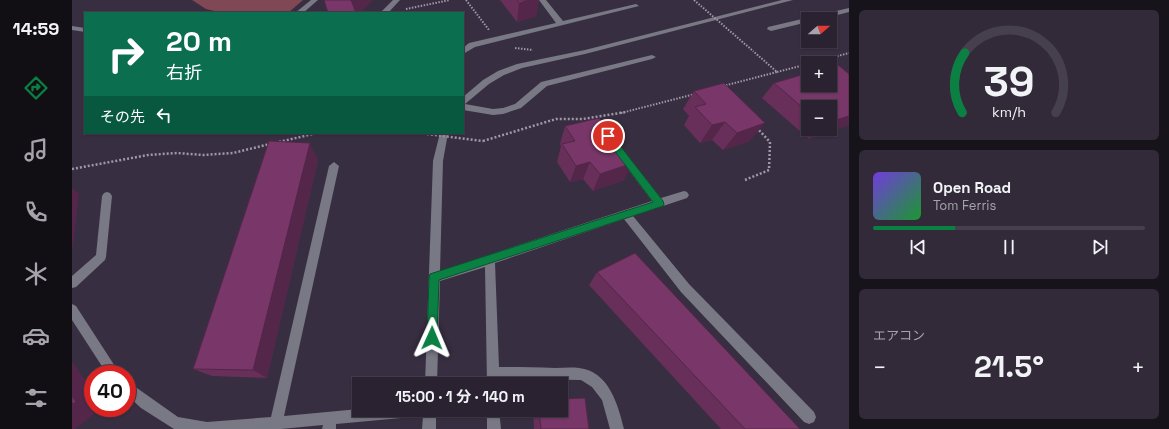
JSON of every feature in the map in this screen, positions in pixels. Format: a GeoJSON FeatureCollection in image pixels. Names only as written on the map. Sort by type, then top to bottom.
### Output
{"type":"FeatureCollection","features":[{"type":"Feature","properties":{"kind":"street"},"geometry":{"type":"LineString","coordinates":[[300,12],[315,0]]}},
{"type":"Feature","properties":{"kind":"street"},"geometry":{"type":"LineString","coordinates":[[385,12],[397,0]]}},
{"type":"Feature","properties":{"kind":"street"},"geometry":{"type":"LineString","coordinates":[[542,0],[561,24]]}},
{"type":"Feature","properties":{"kind":"street"},"geometry":{"type":"LineString","coordinates":[[464,101],[486,82],[501,73],[520,66],[585,52],[789,0]]}},
{"type":"Feature","properties":{"kind":"street"},"geometry":{"type":"LineString","coordinates":[[464,51],[472,45],[636,6]]}},
{"type":"Feature","properties":{"kind":"street"},"geometry":{"type":"LineString","coordinates":[[837,13],[849,10]]}},
{"type":"Feature","properties":{"kind":"street"},"geometry":{"type":"LineString","coordinates":[[771,29],[801,22]]}},
{"type":"Feature","properties":{"kind":"street"},"geometry":{"type":"LineString","coordinates":[[72,28],[84,30]]}},
{"type":"Feature","properties":{"kind":"street"},"geometry":{"type":"LineString","coordinates":[[464,107],[492,112],[503,111],[518,106],[544,84],[652,57]]}},
{"type":"Feature","properties":{"kind":"street"},"geometry":{"type":"LineString","coordinates":[[431,377],[438,161],[444,134]]}},
{"type":"Feature","properties":{"kind":"street"},"geometry":{"type":"LineString","coordinates":[[618,149],[660,204]]}},
{"type":"Feature","properties":{"kind":"street"},"geometry":{"type":"LineString","coordinates":[[276,424],[334,166]]}},
{"type":"Feature","properties":{"kind":"street"},"geometry":{"type":"LineString","coordinates":[[72,283],[101,257],[107,196]]}},
{"type":"Feature","properties":{"kind":"street"},"geometry":{"type":"LineString","coordinates":[[434,278],[684,196]]}},
{"type":"Feature","properties":{"kind":"street"},"geometry":{"type":"LineString","coordinates":[[626,215],[685,288],[809,417]]}},
{"type":"Feature","properties":{"kind":"street"},"geometry":{"type":"LineString","coordinates":[[490,260],[492,377]]}},
{"type":"Feature","properties":{"kind":"street"},"geometry":{"type":"LineString","coordinates":[[72,310],[108,365]]}},
{"type":"Feature","properties":{"kind":"street"},"geometry":{"type":"LineString","coordinates":[[528,377],[581,374],[590,377],[599,383],[607,394],[614,411],[617,429]]}},
{"type":"Feature","properties":{"kind":"street"},"geometry":{"type":"LineString","coordinates":[[136,395],[146,403],[183,427],[207,429],[276,424],[330,424],[376,417]]}},
{"type":"Feature","properties":{"kind":"street"},"geometry":{"type":"LineString","coordinates":[[429,429],[430,417]]}},
{"type":"Feature","properties":{"kind":"street"},"geometry":{"type":"LineString","coordinates":[[493,417],[494,429]]}},
{"type":"Feature","properties":{"kind":"path"},"geometry":{"type":"LineString","coordinates":[[389,12],[450,0]]}},
{"type":"Feature","properties":{"kind":"path"},"geometry":{"type":"LineString","coordinates":[[466,0],[497,39]]}},
{"type":"Feature","properties":{"kind":"path"},"geometry":{"type":"LineString","coordinates":[[694,0],[777,72]]}},
{"type":"Feature","properties":{"kind":"path"},"geometry":{"type":"LineString","coordinates":[[837,57],[849,53]]}},
{"type":"Feature","properties":{"kind":"path"},"geometry":{"type":"LineString","coordinates":[[716,88],[801,66]]}},
{"type":"Feature","properties":{"kind":"path"},"geometry":{"type":"LineString","coordinates":[[427,134],[483,141],[556,119],[583,118],[624,113],[701,92]]}},
{"type":"Feature","properties":{"kind":"path"},"geometry":{"type":"LineString","coordinates":[[745,180],[770,170],[770,142],[754,125]]}},
{"type":"Feature","properties":{"kind":"path"},"geometry":{"type":"LineString","coordinates":[[279,142],[313,134]]}},
{"type":"Feature","properties":{"kind":"path"},"geometry":{"type":"LineString","coordinates":[[72,169],[148,155],[177,153],[203,155],[233,153],[271,144]]}},
{"type":"Feature","properties":{"kind":"shaded area"},"geometry":{"type":"Polygon","coordinates":[[[192,0],[303,0],[289,12],[219,12],[206,9],[192,0]]]}},
{"type":"Feature","properties":{"kind":"building"},"geometry":{"type":"Polygon","coordinates":[[[324,0],[351,0],[356,12],[328,12],[324,0]]]}},
{"type":"Feature","properties":{"kind":"building"},"geometry":{"type":"Polygon","coordinates":[[[517,0],[529,0],[519,3],[517,0]]]}},
{"type":"Feature","properties":{"kind":"building"},"geometry":{"type":"Polygon","coordinates":[[[837,64],[849,74],[849,116],[837,120],[837,100],[801,100],[801,106],[774,83],[801,75],[801,92],[837,92],[837,64]]]}},
{"type":"Feature","properties":{"kind":"building"},"geometry":{"type":"Polygon","coordinates":[[[724,83],[765,123],[737,133],[725,122],[712,125],[695,107],[706,104],[694,91],[724,83]]]}},
{"type":"Feature","properties":{"kind":"building"},"geometry":{"type":"Polygon","coordinates":[[[599,118],[633,163],[600,174],[590,162],[576,166],[562,144],[575,141],[565,126],[599,118]]]}},
{"type":"Feature","properties":{"kind":"building"},"geometry":{"type":"Polygon","coordinates":[[[269,141],[310,143],[253,370],[193,369],[269,141]]]}},
{"type":"Feature","properties":{"kind":"building"},"geometry":{"type":"Polygon","coordinates":[[[635,253],[800,429],[745,429],[597,272],[635,253]]]}},
{"type":"Feature","properties":{"kind":"building"},"geometry":{"type":"Polygon","coordinates":[[[72,396],[76,402],[72,404],[72,396]]]}},
{"type":"Feature","properties":{"kind":"building"},"geometry":{"type":"Polygon","coordinates":[[[585,398],[589,429],[541,429],[540,417],[568,417],[568,399],[585,398]]]}},
{"type":"Feature","properties":{"kind":"route"},"geometry":{"type":"LineString","coordinates":[[432,338],[434,278],[660,204],[608,136]]}}]}
